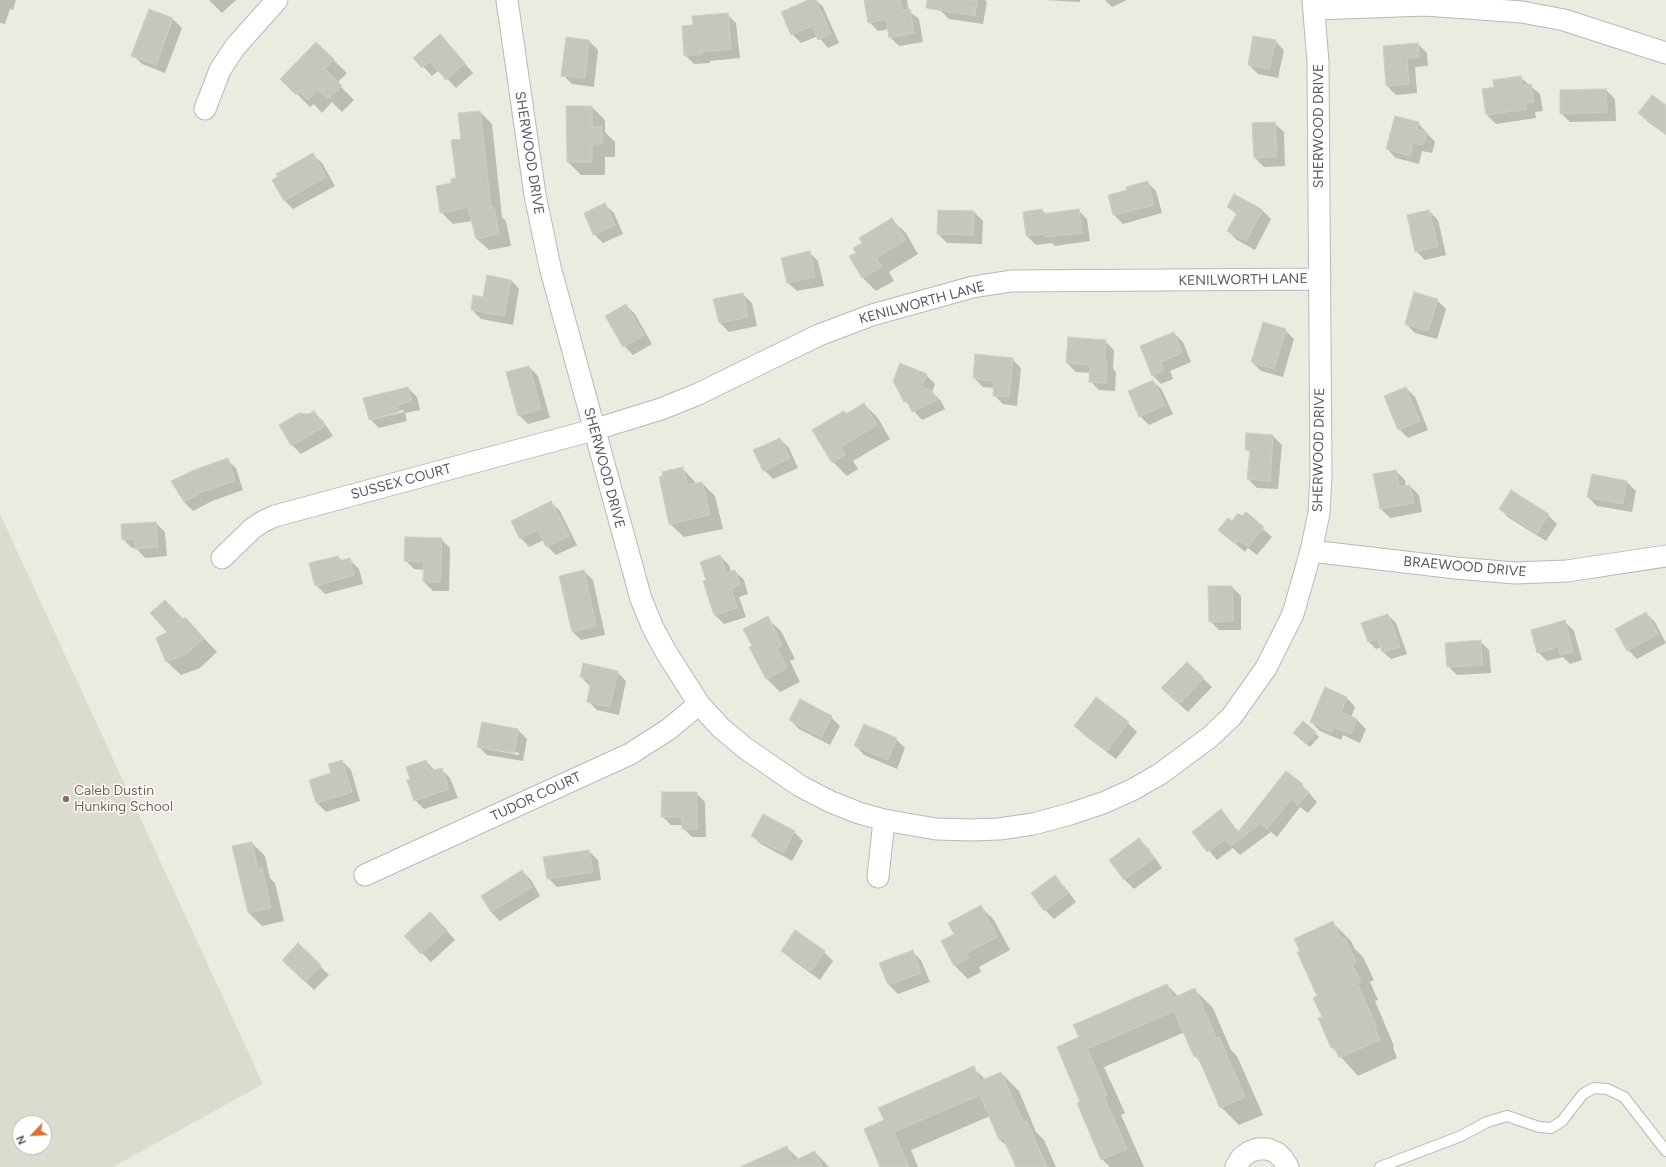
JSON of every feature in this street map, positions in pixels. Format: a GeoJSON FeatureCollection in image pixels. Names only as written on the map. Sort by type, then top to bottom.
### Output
{"type":"FeatureCollection","features":[{"type":"Feature","properties":{"kind":"street"},"geometry":{"type":"LineString","coordinates":[[206,109],[220,70],[235,47],[277,0]]}},
{"type":"Feature","properties":{"kind":"street","name":"SHERWOOD DRIVE"},"geometry":{"type":"LineString","coordinates":[[507,0],[535,195],[550,267],[593,430],[641,599],[653,628],[666,652],[699,704],[721,728],[744,748],[800,786],[831,802],[859,813],[884,820],[936,829],[999,829],[1033,824],[1103,803],[1132,790],[1160,774],[1210,738],[1232,716],[1266,668],[1293,614],[1311,551],[1319,513],[1321,476],[1318,62],[1314,5]]}},
{"type":"Feature","properties":{"kind":"street"},"geometry":{"type":"LineString","coordinates":[[1314,5],[1425,5],[1522,12],[1564,20],[1666,53]]}},
{"type":"Feature","properties":{"kind":"street","name":"KENILWORTH LANE"},"geometry":{"type":"LineString","coordinates":[[593,430],[660,409],[698,394],[819,335],[872,315],[973,287],[1011,281],[1320,279]]}},
{"type":"Feature","properties":{"kind":"street","name":"SUSSEX COURT"},"geometry":{"type":"LineString","coordinates":[[222,558],[253,528],[275,516],[593,430]]}},
{"type":"Feature","properties":{"kind":"street","name":"BRAEWOOD DRIVE"},"geometry":{"type":"LineString","coordinates":[[1311,551],[1456,568],[1515,573],[1567,571],[1666,556]]}},
{"type":"Feature","properties":{"kind":"street","name":"TUDOR COURT"},"geometry":{"type":"LineString","coordinates":[[365,875],[630,754],[669,729],[699,704]]}},
{"type":"Feature","properties":{"kind":"street"},"geometry":{"type":"LineString","coordinates":[[878,877],[884,820]]}},
{"type":"Feature","properties":{"kind":"street"},"geometry":{"type":"LineString","coordinates":[[1236,1167],[1242,1157],[1249,1152],[1258,1149],[1268,1149],[1276,1153],[1284,1160],[1288,1167]]}},
{"type":"Feature","properties":{"kind":"lane"},"geometry":{"type":"LineString","coordinates":[[1380,1167],[1461,1136],[1487,1122],[1507,1116],[1539,1127],[1552,1128],[1562,1121],[1583,1094],[1594,1088],[1607,1089],[1624,1097],[1666,1151]]}},
{"type":"Feature","properties":{"kind":"shaded area","name":"Caleb Dustin Hunking School"},"geometry":{"type":"Polygon","coordinates":[[[0,514],[263,1084],[113,1167],[0,1167],[0,514]]]}},
{"type":"Feature","properties":{"kind":"building"},"geometry":{"type":"Polygon","coordinates":[[[808,0],[816,0],[831,34],[818,40],[812,26],[791,35],[781,12],[808,0]]]}},
{"type":"Feature","properties":{"kind":"building"},"geometry":{"type":"Polygon","coordinates":[[[864,0],[900,0],[902,11],[910,9],[914,33],[889,38],[886,19],[868,23],[864,0]]]}},
{"type":"Feature","properties":{"kind":"building"},"geometry":{"type":"Polygon","coordinates":[[[927,0],[977,0],[975,16],[926,8],[927,0]]]}},
{"type":"Feature","properties":{"kind":"building"},"geometry":{"type":"Polygon","coordinates":[[[149,9],[173,18],[156,65],[131,56],[149,9]]]}},
{"type":"Feature","properties":{"kind":"building"},"geometry":{"type":"Polygon","coordinates":[[[728,13],[731,49],[701,52],[702,54],[684,56],[682,26],[693,25],[692,16],[728,13]]]}},
{"type":"Feature","properties":{"kind":"building"},"geometry":{"type":"Polygon","coordinates":[[[440,34],[465,63],[446,80],[430,61],[422,68],[413,58],[440,34]]]}},
{"type":"Feature","properties":{"kind":"building"},"geometry":{"type":"Polygon","coordinates":[[[1253,36],[1276,40],[1269,69],[1248,65],[1253,36]]]}},
{"type":"Feature","properties":{"kind":"building"},"geometry":{"type":"Polygon","coordinates":[[[566,37],[589,40],[585,78],[561,76],[566,37]]]}},
{"type":"Feature","properties":{"kind":"building"},"geometry":{"type":"Polygon","coordinates":[[[316,42],[334,59],[325,69],[342,86],[328,99],[318,90],[308,100],[299,91],[296,95],[280,79],[316,42]]]}},
{"type":"Feature","properties":{"kind":"building"},"geometry":{"type":"Polygon","coordinates":[[[1418,43],[1419,57],[1407,58],[1409,84],[1386,86],[1383,46],[1418,43]]]}},
{"type":"Feature","properties":{"kind":"building"},"geometry":{"type":"Polygon","coordinates":[[[1521,76],[1522,86],[1531,84],[1534,102],[1526,103],[1527,109],[1486,115],[1482,89],[1494,87],[1493,80],[1521,76]]]}},
{"type":"Feature","properties":{"kind":"building"},"geometry":{"type":"Polygon","coordinates":[[[1606,89],[1607,112],[1560,114],[1560,90],[1606,89]]]}},
{"type":"Feature","properties":{"kind":"building"},"geometry":{"type":"Polygon","coordinates":[[[1652,95],[1666,105],[1666,134],[1638,113],[1652,95]]]}},
{"type":"Feature","properties":{"kind":"building"},"geometry":{"type":"Polygon","coordinates":[[[566,106],[592,106],[592,127],[602,127],[602,144],[592,144],[592,162],[567,162],[566,106]]]}},
{"type":"Feature","properties":{"kind":"building"},"geometry":{"type":"Polygon","coordinates":[[[480,111],[491,208],[494,207],[499,234],[476,239],[468,207],[440,213],[436,186],[451,183],[451,179],[456,178],[451,140],[461,139],[458,113],[480,111]]]}},
{"type":"Feature","properties":{"kind":"building"},"geometry":{"type":"Polygon","coordinates":[[[1395,116],[1419,122],[1416,129],[1427,132],[1423,145],[1413,143],[1410,156],[1386,149],[1395,116]]]}},
{"type":"Feature","properties":{"kind":"building"},"geometry":{"type":"Polygon","coordinates":[[[1275,122],[1277,157],[1254,158],[1252,123],[1275,122]]]}},
{"type":"Feature","properties":{"kind":"building"},"geometry":{"type":"Polygon","coordinates":[[[313,153],[326,177],[284,201],[272,180],[278,177],[276,174],[313,153]]]}},
{"type":"Feature","properties":{"kind":"building"},"geometry":{"type":"Polygon","coordinates":[[[1148,181],[1154,205],[1113,215],[1108,195],[1127,190],[1126,187],[1148,181]]]}},
{"type":"Feature","properties":{"kind":"building"},"geometry":{"type":"Polygon","coordinates":[[[1234,194],[1263,210],[1246,241],[1227,231],[1237,213],[1227,207],[1234,194]]]}},
{"type":"Feature","properties":{"kind":"building"},"geometry":{"type":"Polygon","coordinates":[[[605,203],[615,225],[593,235],[584,213],[605,203]]]}},
{"type":"Feature","properties":{"kind":"building"},"geometry":{"type":"Polygon","coordinates":[[[1042,209],[1042,214],[1079,209],[1082,233],[1045,237],[1045,234],[1026,236],[1023,212],[1042,209]]]}},
{"type":"Feature","properties":{"kind":"building"},"geometry":{"type":"Polygon","coordinates":[[[938,210],[974,211],[973,235],[937,234],[938,210]]]}},
{"type":"Feature","properties":{"kind":"building"},"geometry":{"type":"Polygon","coordinates":[[[1429,210],[1438,246],[1415,252],[1407,215],[1429,210]]]}},
{"type":"Feature","properties":{"kind":"building"},"geometry":{"type":"Polygon","coordinates":[[[892,218],[906,240],[876,258],[882,267],[862,278],[849,256],[856,253],[853,248],[862,243],[859,238],[892,218]]]}},
{"type":"Feature","properties":{"kind":"building"},"geometry":{"type":"Polygon","coordinates":[[[810,251],[815,277],[787,283],[781,258],[810,251]]]}},
{"type":"Feature","properties":{"kind":"building"},"geometry":{"type":"Polygon","coordinates":[[[487,275],[511,280],[504,316],[471,310],[473,295],[483,297],[487,275]]]}},
{"type":"Feature","properties":{"kind":"building"},"geometry":{"type":"Polygon","coordinates":[[[1414,292],[1438,299],[1428,331],[1405,324],[1414,292]]]}},
{"type":"Feature","properties":{"kind":"building"},"geometry":{"type":"Polygon","coordinates":[[[743,293],[748,317],[719,323],[713,299],[743,293]]]}},
{"type":"Feature","properties":{"kind":"building"},"geometry":{"type":"Polygon","coordinates":[[[626,304],[644,335],[623,347],[605,316],[626,304]]]}},
{"type":"Feature","properties":{"kind":"building"},"geometry":{"type":"Polygon","coordinates":[[[1263,322],[1286,329],[1274,369],[1251,362],[1263,322]]]}},
{"type":"Feature","properties":{"kind":"building"},"geometry":{"type":"Polygon","coordinates":[[[1174,332],[1182,353],[1161,362],[1164,370],[1152,376],[1140,346],[1174,332]]]}},
{"type":"Feature","properties":{"kind":"building"},"geometry":{"type":"Polygon","coordinates":[[[1068,337],[1106,340],[1104,362],[1107,362],[1106,383],[1089,382],[1090,365],[1066,363],[1068,337]]]}},
{"type":"Feature","properties":{"kind":"building"},"geometry":{"type":"Polygon","coordinates":[[[975,354],[1013,358],[1009,397],[993,396],[994,381],[973,378],[975,354]]]}},
{"type":"Feature","properties":{"kind":"building"},"geometry":{"type":"Polygon","coordinates":[[[900,363],[927,374],[921,387],[932,391],[937,400],[912,412],[907,401],[904,402],[893,381],[900,363]]]}},
{"type":"Feature","properties":{"kind":"building"},"geometry":{"type":"Polygon","coordinates":[[[529,366],[541,409],[518,416],[506,372],[529,366]]]}},
{"type":"Feature","properties":{"kind":"building"},"geometry":{"type":"Polygon","coordinates":[[[1153,380],[1165,405],[1139,417],[1128,391],[1153,380]]]}},
{"type":"Feature","properties":{"kind":"building"},"geometry":{"type":"Polygon","coordinates":[[[408,387],[411,401],[397,405],[399,412],[369,420],[363,398],[408,387]]]}},
{"type":"Feature","properties":{"kind":"building"},"geometry":{"type":"Polygon","coordinates":[[[1406,387],[1420,421],[1398,430],[1384,396],[1406,387]]]}},
{"type":"Feature","properties":{"kind":"building"},"geometry":{"type":"Polygon","coordinates":[[[864,403],[877,425],[841,447],[845,455],[832,463],[812,430],[844,411],[846,414],[864,403]]]}},
{"type":"Feature","properties":{"kind":"building"},"geometry":{"type":"Polygon","coordinates":[[[314,411],[325,426],[291,446],[279,425],[299,413],[308,414],[314,411]]]}},
{"type":"Feature","properties":{"kind":"building"},"geometry":{"type":"Polygon","coordinates":[[[1246,433],[1273,435],[1270,481],[1247,479],[1250,450],[1245,450],[1246,433]]]}},
{"type":"Feature","properties":{"kind":"building"},"geometry":{"type":"Polygon","coordinates":[[[780,438],[790,458],[763,471],[753,450],[780,438]]]}},
{"type":"Feature","properties":{"kind":"building"},"geometry":{"type":"Polygon","coordinates":[[[228,458],[235,481],[202,492],[184,502],[171,481],[194,470],[228,458]]]}},
{"type":"Feature","properties":{"kind":"building"},"geometry":{"type":"Polygon","coordinates":[[[683,467],[687,485],[702,482],[710,515],[669,524],[659,477],[663,476],[662,472],[683,467]]]}},
{"type":"Feature","properties":{"kind":"building"},"geometry":{"type":"Polygon","coordinates":[[[1396,470],[1399,487],[1410,485],[1414,503],[1380,509],[1373,474],[1396,470]]]}},
{"type":"Feature","properties":{"kind":"building"},"geometry":{"type":"Polygon","coordinates":[[[1592,474],[1627,481],[1623,504],[1587,497],[1592,474]]]}},
{"type":"Feature","properties":{"kind":"building"},"geometry":{"type":"Polygon","coordinates":[[[1511,490],[1549,514],[1537,533],[1499,509],[1511,490]]]}},
{"type":"Feature","properties":{"kind":"building"},"geometry":{"type":"Polygon","coordinates":[[[551,501],[569,536],[546,547],[538,530],[520,539],[511,521],[551,501]]]}},
{"type":"Feature","properties":{"kind":"building"},"geometry":{"type":"Polygon","coordinates":[[[1246,512],[1264,527],[1248,547],[1239,540],[1235,544],[1218,530],[1228,518],[1232,521],[1238,513],[1242,516],[1246,512]]]}},
{"type":"Feature","properties":{"kind":"building"},"geometry":{"type":"Polygon","coordinates":[[[156,522],[158,547],[135,549],[134,539],[122,540],[121,524],[156,522]]]}},
{"type":"Feature","properties":{"kind":"building"},"geometry":{"type":"Polygon","coordinates":[[[405,537],[442,538],[440,582],[423,582],[424,562],[404,561],[405,537]]]}},
{"type":"Feature","properties":{"kind":"building"},"geometry":{"type":"Polygon","coordinates":[[[720,555],[726,573],[735,570],[740,585],[731,588],[737,608],[714,615],[703,581],[706,580],[700,562],[720,555]]]}},
{"type":"Feature","properties":{"kind":"building"},"geometry":{"type":"Polygon","coordinates":[[[338,556],[340,561],[350,558],[354,575],[315,586],[309,563],[338,556]]]}},
{"type":"Feature","properties":{"kind":"building"},"geometry":{"type":"Polygon","coordinates":[[[584,570],[596,626],[572,632],[559,576],[584,570]]]}},
{"type":"Feature","properties":{"kind":"building"},"geometry":{"type":"Polygon","coordinates":[[[1208,586],[1232,586],[1233,621],[1209,622],[1208,586]]]}},
{"type":"Feature","properties":{"kind":"building"},"geometry":{"type":"Polygon","coordinates":[[[165,600],[183,619],[185,617],[204,638],[186,654],[166,662],[156,638],[167,632],[150,613],[165,600]]]}},
{"type":"Feature","properties":{"kind":"building"},"geometry":{"type":"Polygon","coordinates":[[[1646,612],[1658,634],[1627,651],[1615,629],[1646,612]]]}},
{"type":"Feature","properties":{"kind":"building"},"geometry":{"type":"Polygon","coordinates":[[[1388,614],[1400,647],[1382,652],[1378,639],[1368,642],[1361,623],[1388,614]]]}},
{"type":"Feature","properties":{"kind":"building"},"geometry":{"type":"Polygon","coordinates":[[[768,616],[782,645],[777,648],[787,668],[766,679],[749,647],[752,646],[743,629],[768,616]]]}},
{"type":"Feature","properties":{"kind":"building"},"geometry":{"type":"Polygon","coordinates":[[[1565,620],[1573,652],[1560,655],[1558,647],[1537,653],[1531,630],[1565,620]]]}},
{"type":"Feature","properties":{"kind":"building"},"geometry":{"type":"Polygon","coordinates":[[[1481,640],[1482,665],[1447,667],[1445,643],[1481,640]]]}},
{"type":"Feature","properties":{"kind":"building"},"geometry":{"type":"Polygon","coordinates":[[[1187,662],[1204,678],[1179,704],[1161,688],[1187,662]]]}},
{"type":"Feature","properties":{"kind":"building"},"geometry":{"type":"Polygon","coordinates":[[[583,663],[618,671],[610,707],[587,702],[591,680],[580,677],[583,663]]]}},
{"type":"Feature","properties":{"kind":"building"},"geometry":{"type":"Polygon","coordinates":[[[1325,687],[1347,697],[1341,712],[1357,719],[1351,734],[1334,727],[1332,732],[1310,722],[1325,687]]]}},
{"type":"Feature","properties":{"kind":"building"},"geometry":{"type":"Polygon","coordinates":[[[1096,697],[1129,722],[1107,751],[1074,726],[1096,697]]]}},
{"type":"Feature","properties":{"kind":"building"},"geometry":{"type":"Polygon","coordinates":[[[800,699],[832,716],[821,737],[789,720],[800,699]]]}},
{"type":"Feature","properties":{"kind":"building"},"geometry":{"type":"Polygon","coordinates":[[[1303,721],[1316,732],[1306,744],[1293,733],[1303,721]]]}},
{"type":"Feature","properties":{"kind":"building"},"geometry":{"type":"Polygon","coordinates":[[[482,722],[518,729],[514,753],[477,747],[482,722]]]}},
{"type":"Feature","properties":{"kind":"building"},"geometry":{"type":"Polygon","coordinates":[[[864,724],[897,738],[888,760],[854,746],[864,724]]]}},
{"type":"Feature","properties":{"kind":"building"},"geometry":{"type":"Polygon","coordinates":[[[342,760],[352,792],[316,803],[309,780],[331,773],[328,764],[342,760]]]}},
{"type":"Feature","properties":{"kind":"building"},"geometry":{"type":"Polygon","coordinates":[[[426,760],[430,771],[442,768],[449,789],[414,801],[407,780],[410,779],[406,767],[426,760]]]}},
{"type":"Feature","properties":{"kind":"building"},"geometry":{"type":"Polygon","coordinates":[[[1286,771],[1303,784],[1301,786],[1309,792],[1298,805],[1291,799],[1267,829],[1261,823],[1231,846],[1225,839],[1207,852],[1192,832],[1221,809],[1238,832],[1286,771]]]}},
{"type":"Feature","properties":{"kind":"building"},"geometry":{"type":"Polygon","coordinates":[[[662,792],[697,792],[697,829],[682,829],[682,817],[661,817],[662,792]]]}},
{"type":"Feature","properties":{"kind":"building"},"geometry":{"type":"Polygon","coordinates":[[[763,814],[795,831],[783,853],[751,836],[763,814]]]}},
{"type":"Feature","properties":{"kind":"building"},"geometry":{"type":"Polygon","coordinates":[[[1139,838],[1154,858],[1124,880],[1109,860],[1139,838]]]}},
{"type":"Feature","properties":{"kind":"building"},"geometry":{"type":"Polygon","coordinates":[[[252,842],[258,869],[262,868],[271,908],[248,913],[232,846],[252,842]]]}},
{"type":"Feature","properties":{"kind":"building"},"geometry":{"type":"Polygon","coordinates":[[[589,850],[593,872],[547,879],[543,857],[589,850]]]}},
{"type":"Feature","properties":{"kind":"building"},"geometry":{"type":"Polygon","coordinates":[[[522,870],[532,887],[491,912],[481,896],[522,870]]]}},
{"type":"Feature","properties":{"kind":"building"},"geometry":{"type":"Polygon","coordinates":[[[1055,875],[1068,893],[1044,911],[1031,893],[1055,875]]]}},
{"type":"Feature","properties":{"kind":"building"},"geometry":{"type":"Polygon","coordinates":[[[981,905],[997,937],[966,953],[969,958],[954,966],[941,941],[954,934],[948,923],[981,905]]]}},
{"type":"Feature","properties":{"kind":"building"},"geometry":{"type":"Polygon","coordinates":[[[430,912],[447,930],[421,954],[404,936],[430,912]]]}},
{"type":"Feature","properties":{"kind":"building"},"geometry":{"type":"Polygon","coordinates":[[[1333,921],[1341,939],[1345,938],[1356,962],[1352,964],[1361,982],[1357,983],[1377,1028],[1375,1029],[1380,1040],[1339,1058],[1334,1046],[1331,1048],[1318,1018],[1322,1017],[1313,998],[1317,996],[1297,952],[1300,951],[1294,939],[1333,921]]]}},
{"type":"Feature","properties":{"kind":"building"},"geometry":{"type":"Polygon","coordinates":[[[795,930],[825,951],[811,971],[781,951],[795,930]]]}},
{"type":"Feature","properties":{"kind":"building"},"geometry":{"type":"Polygon","coordinates":[[[298,943],[321,965],[305,982],[282,960],[298,943]]]}},
{"type":"Feature","properties":{"kind":"building"},"geometry":{"type":"Polygon","coordinates":[[[913,950],[921,973],[888,985],[879,963],[913,950]]]}},
{"type":"Feature","properties":{"kind":"building"},"geometry":{"type":"Polygon","coordinates":[[[1167,984],[1173,998],[1195,988],[1216,1038],[1219,1037],[1245,1097],[1220,1108],[1197,1055],[1194,1057],[1174,1011],[1087,1049],[1107,1095],[1104,1096],[1127,1149],[1101,1160],[1077,1103],[1080,1102],[1057,1047],[1079,1037],[1073,1025],[1167,984]]]}},
{"type":"Feature","properties":{"kind":"building"},"geometry":{"type":"Polygon","coordinates":[[[974,1066],[980,1081],[1001,1072],[1023,1122],[1027,1121],[1047,1167],[1016,1167],[1003,1138],[999,1140],[980,1095],[894,1132],[909,1167],[880,1167],[864,1129],[884,1120],[878,1108],[974,1066]]]}},
{"type":"Feature","properties":{"kind":"building"},"geometry":{"type":"Polygon","coordinates":[[[787,1146],[793,1161],[815,1151],[822,1167],[740,1167],[787,1146]]]}},
{"type":"Feature","properties":{"kind":"place","name":"Caleb Dustin Hunking School"},"geometry":{"type":"Point","coordinates":[66,799]}}]}
